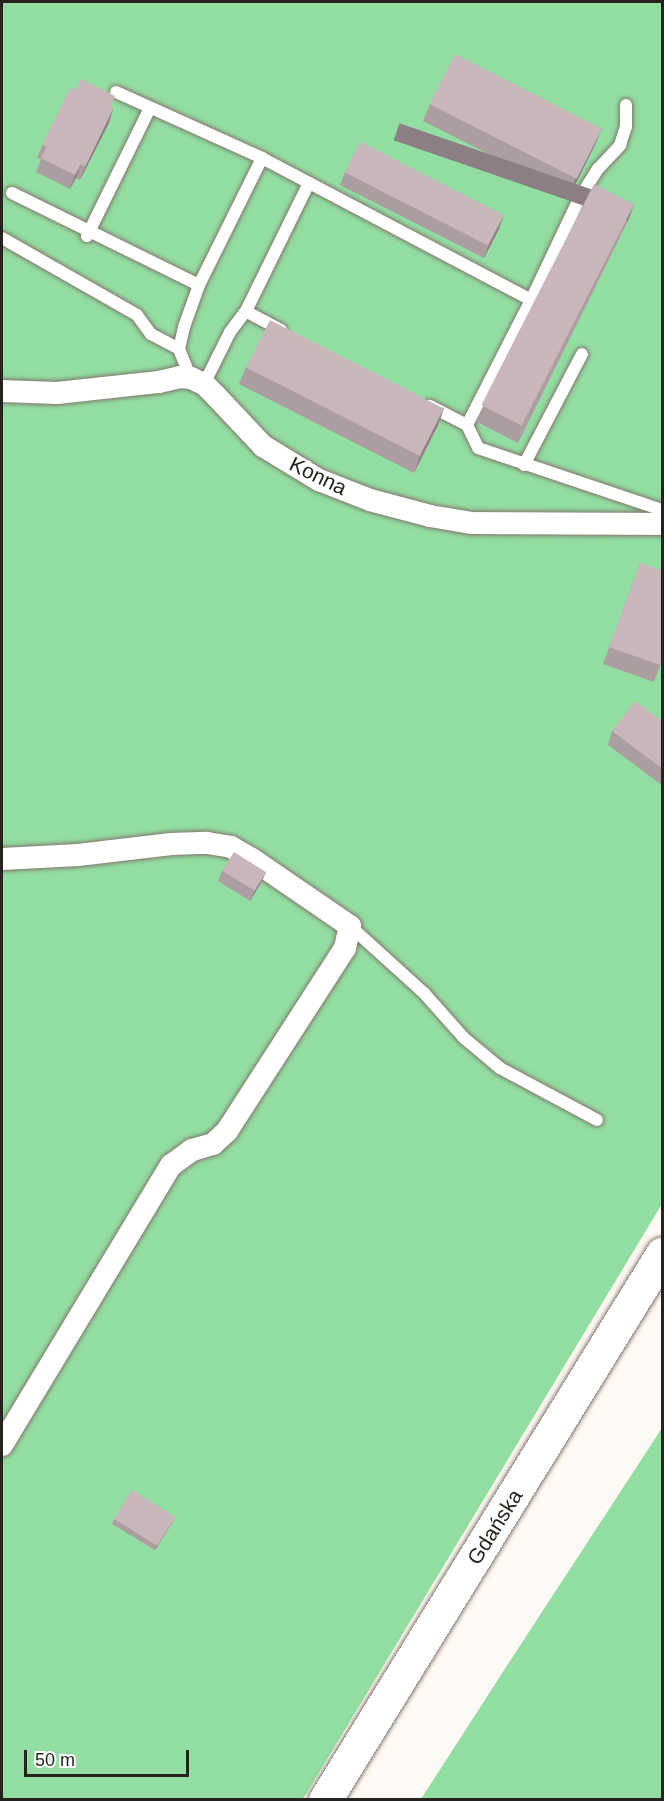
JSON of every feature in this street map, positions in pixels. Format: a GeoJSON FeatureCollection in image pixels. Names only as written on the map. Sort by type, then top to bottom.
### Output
{"type":"FeatureCollection","features":[{"type":"Feature","properties":{"kind":"main road","name":"Gdańska"},"geometry":{"type":"LineString","coordinates":[[325,1800],[663,1254]]}},
{"type":"Feature","properties":{"kind":"street"},"geometry":{"type":"LineString","coordinates":[[2,390],[57,393],[159,382],[180,377],[197,381]]}},
{"type":"Feature","properties":{"kind":"street","name":"Konna"},"geometry":{"type":"LineString","coordinates":[[197,381],[263,446],[310,475],[370,500],[430,516],[472,524],[663,524]]}},
{"type":"Feature","properties":{"kind":"street"},"geometry":{"type":"LineString","coordinates":[[2,859],[78,855],[171,844],[207,843],[231,847],[350,926],[345,948],[227,1131],[213,1144],[192,1150],[171,1165],[2,1446]]}},
{"type":"Feature","properties":{"kind":"lane"},"geometry":{"type":"LineString","coordinates":[[116,92],[262,158],[531,300]]}},
{"type":"Feature","properties":{"kind":"lane"},"geometry":{"type":"LineString","coordinates":[[467,425],[531,300],[579,199],[598,169],[620,145],[626,127],[626,105]]}},
{"type":"Feature","properties":{"kind":"lane"},"geometry":{"type":"LineString","coordinates":[[88,234],[150,108]]}},
{"type":"Feature","properties":{"kind":"lane"},"geometry":{"type":"LineString","coordinates":[[179,349],[199,285],[262,158]]}},
{"type":"Feature","properties":{"kind":"lane"},"geometry":{"type":"LineString","coordinates":[[2,238],[137,315],[151,334],[179,349],[197,381],[246,311],[309,183]]}},
{"type":"Feature","properties":{"kind":"lane"},"geometry":{"type":"LineString","coordinates":[[12,193],[88,234],[199,285]]}},
{"type":"Feature","properties":{"kind":"lane"},"geometry":{"type":"LineString","coordinates":[[246,311],[288,333]]}},
{"type":"Feature","properties":{"kind":"lane"},"geometry":{"type":"LineString","coordinates":[[524,465],[582,354]]}},
{"type":"Feature","properties":{"kind":"lane"},"geometry":{"type":"LineString","coordinates":[[414,398],[467,425],[478,448],[663,510]]}},
{"type":"Feature","properties":{"kind":"lane"},"geometry":{"type":"LineString","coordinates":[[350,926],[424,993],[464,1038],[500,1068],[597,1120]]}},
{"type":"Feature","properties":{"kind":"green space"},"geometry":{"type":"Polygon","coordinates":[[[2,2],[662,2],[662,1204],[303,1799],[2,1800],[2,2]]]}},
{"type":"Feature","properties":{"kind":"green space"},"geometry":{"type":"Polygon","coordinates":[[[662,1428],[662,1799],[421,1799],[508,1664],[662,1428]]]}},
{"type":"Feature","properties":{"kind":"building"},"geometry":{"type":"Polygon","coordinates":[[[455,54],[602,129],[577,179],[430,104],[455,54]]]}},
{"type":"Feature","properties":{"kind":"building"},"geometry":{"type":"Polygon","coordinates":[[[81,79],[115,96],[110,107],[113,109],[85,167],[81,164],[75,175],[41,158],[47,147],[42,145],[70,88],[75,90],[81,79]]]}},
{"type":"Feature","properties":{"kind":"building"},"geometry":{"type":"Polygon","coordinates":[[[360,142],[503,215],[488,245],[345,172],[360,142]]]}},
{"type":"Feature","properties":{"kind":"building"},"geometry":{"type":"Polygon","coordinates":[[[594,184],[634,204],[522,425],[481,405],[594,184]]]}},
{"type":"Feature","properties":{"kind":"building"},"geometry":{"type":"Polygon","coordinates":[[[270,320],[444,409],[420,456],[246,367],[270,320]]]}},
{"type":"Feature","properties":{"kind":"building"},"geometry":{"type":"Polygon","coordinates":[[[640,563],[663,571],[663,658],[660,665],[609,647],[640,563]]]}},
{"type":"Feature","properties":{"kind":"building"},"geometry":{"type":"Polygon","coordinates":[[[635,701],[663,722],[663,769],[612,731],[635,701]]]}},
{"type":"Feature","properties":{"kind":"building"},"geometry":{"type":"Polygon","coordinates":[[[234,852],[266,872],[255,891],[222,871],[234,852]]]}},
{"type":"Feature","properties":{"kind":"building"},"geometry":{"type":"Polygon","coordinates":[[[132,1490],[175,1517],[157,1546],[114,1519],[132,1490]]]}}]}
